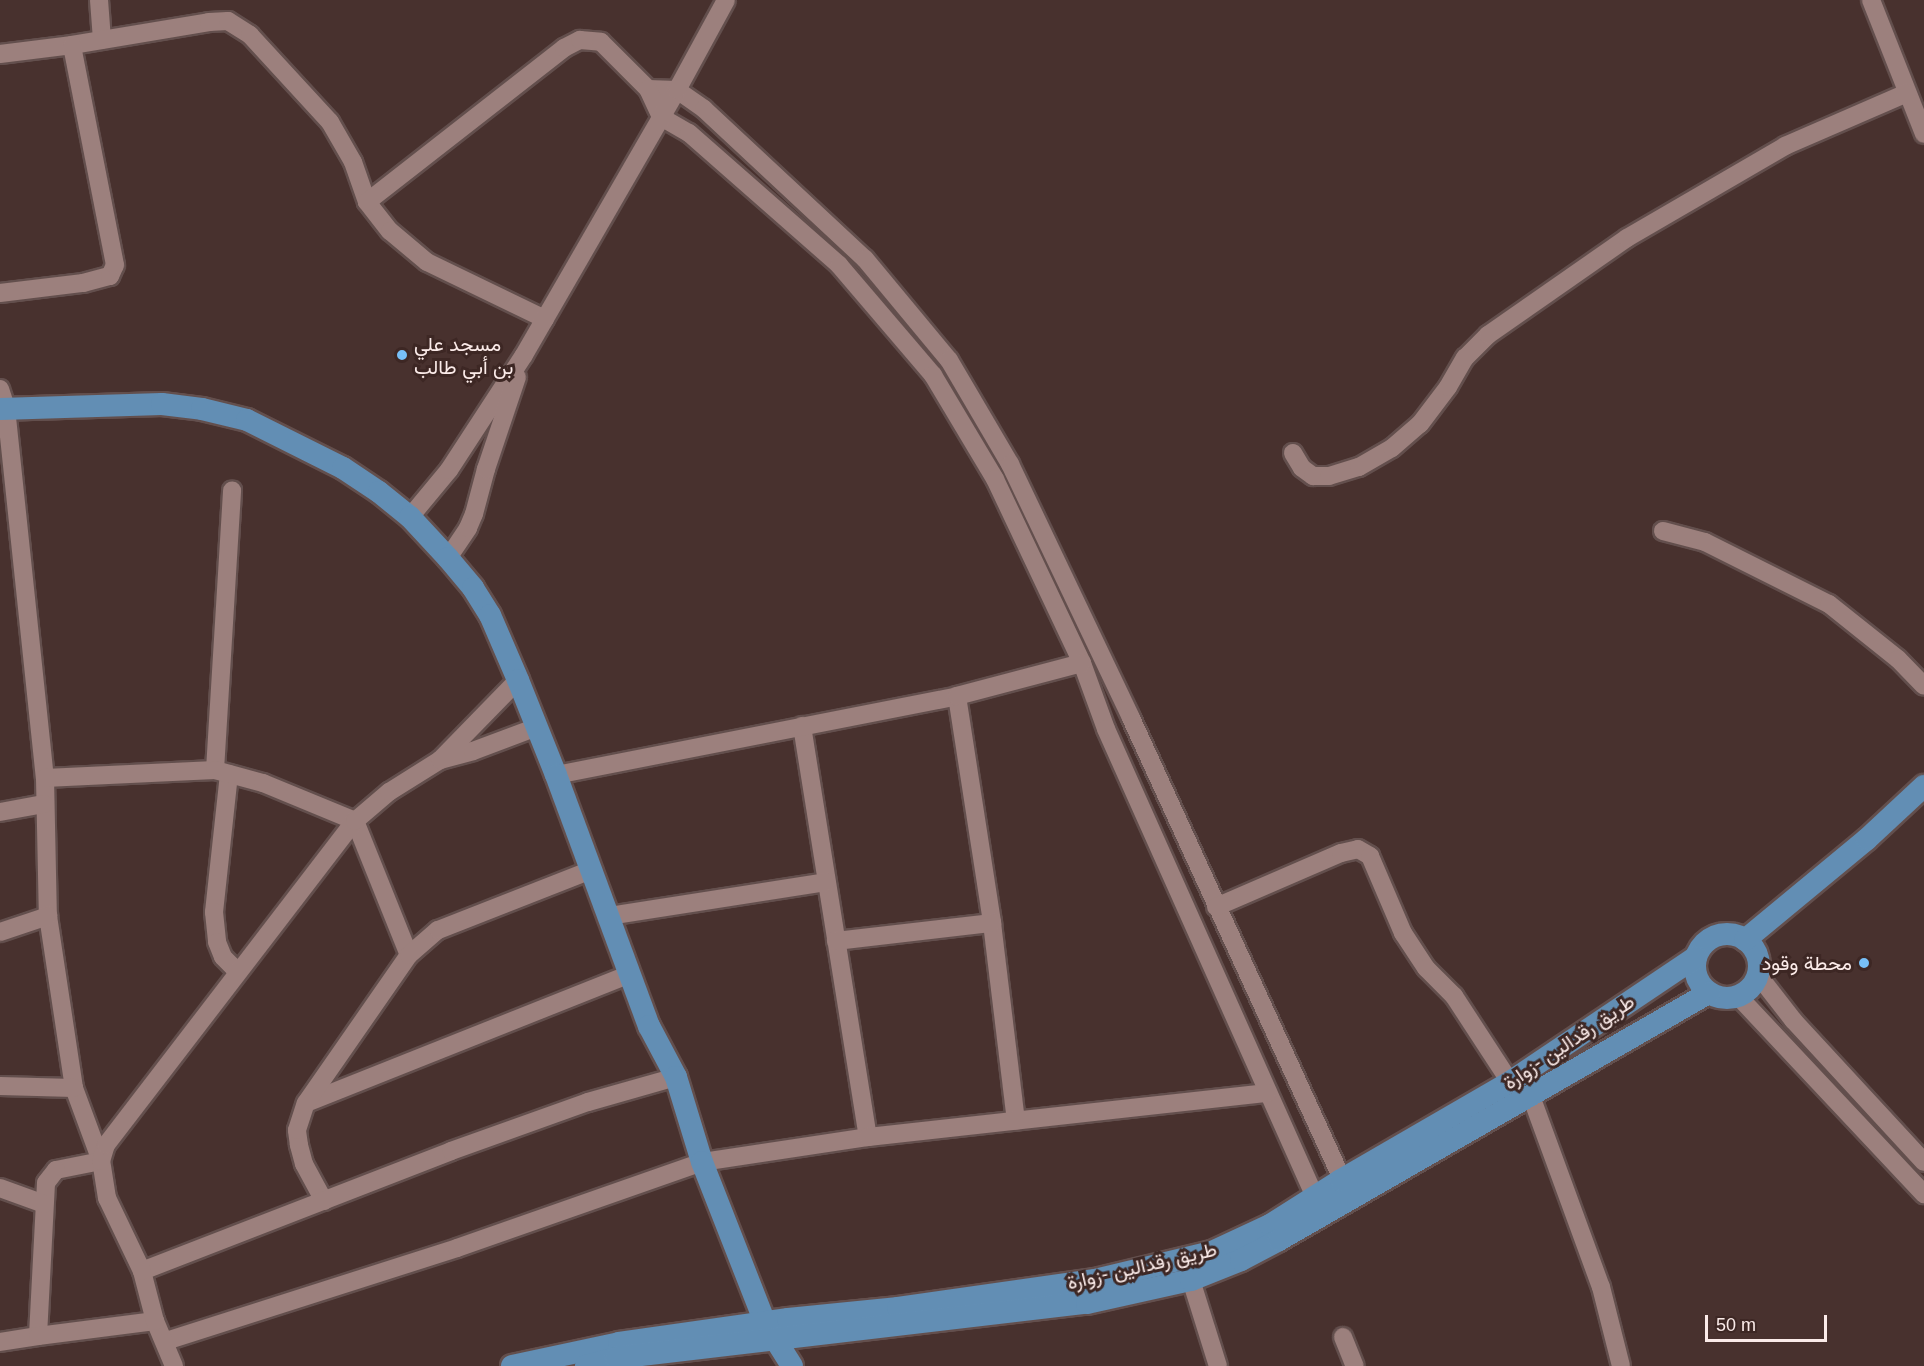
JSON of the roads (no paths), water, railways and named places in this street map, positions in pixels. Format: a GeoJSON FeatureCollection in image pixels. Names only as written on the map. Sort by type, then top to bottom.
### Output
{"type":"FeatureCollection","features":[{"type":"Feature","properties":{"kind":"main road"},"geometry":{"type":"LineString","coordinates":[[2,402],[162,404],[224,414],[266,428],[343,468],[410,518],[473,588],[489,615],[518,680],[556,775],[649,1026],[676,1077],[702,1162],[772,1331],[792,1366]]}},
{"type":"Feature","properties":{"kind":"main road"},"geometry":{"type":"LineString","coordinates":[[1745,940],[1867,839],[1924,786]]}},
{"type":"Feature","properties":{"kind":"main road"},"geometry":{"type":"LineString","coordinates":[[1726,934],[1745,940],[1757,956],[1758,975],[1754,984],[1738,996],[1718,997],[1709,993],[1696,977],[1696,957],[1700,948],[1716,936],[1726,934]]}},
{"type":"Feature","properties":{"kind":"main road","name":"طريق رقدالين -زوارة"},"geometry":{"type":"LineString","coordinates":[[1347,1189],[1510,1083],[1696,957]]}},
{"type":"Feature","properties":{"kind":"main road","name":"طريق رقدالين -زوارة"},"geometry":{"type":"LineString","coordinates":[[586,1366],[616,1358],[772,1331],[1031,1291],[1157,1267],[1212,1252],[1319,1205],[1531,1096],[1709,993]]}},
{"type":"Feature","properties":{"kind":"main road","name":"طريق رقدالين -زوارة"},"geometry":{"type":"LineString","coordinates":[[512,1366],[619,1343],[1087,1303],[1191,1280],[1242,1260],[1319,1205]]}},
{"type":"Feature","properties":{"kind":"street"},"geometry":{"type":"LineString","coordinates":[[99,0],[102,40]]}},
{"type":"Feature","properties":{"kind":"street"},"geometry":{"type":"LineString","coordinates":[[410,518],[449,470],[524,355],[677,90],[726,0]]}},
{"type":"Feature","properties":{"kind":"street"},"geometry":{"type":"LineString","coordinates":[[1872,0],[1924,134]]}},
{"type":"Feature","properties":{"kind":"street"},"geometry":{"type":"LineString","coordinates":[[0,54],[72,45],[208,21],[228,21],[250,35],[330,122],[353,162],[367,202],[390,231],[427,262],[545,319]]}},
{"type":"Feature","properties":{"kind":"street"},"geometry":{"type":"LineString","coordinates":[[367,202],[564,48],[580,40],[601,42],[648,89],[661,117],[689,133],[839,266],[933,375],[995,479],[1082,663],[1106,729],[1319,1205]]}},
{"type":"Feature","properties":{"kind":"street"},"geometry":{"type":"LineString","coordinates":[[0,293],[83,283],[110,276],[115,265],[72,45]]}},
{"type":"Feature","properties":{"kind":"street"},"geometry":{"type":"LineString","coordinates":[[648,89],[677,90],[704,109],[865,258],[949,360],[1010,464],[1131,718],[1347,1189]]}},
{"type":"Feature","properties":{"kind":"street"},"geometry":{"type":"LineString","coordinates":[[1293,453],[1302,468],[1312,476],[1329,476],[1359,467],[1376,458],[1392,448],[1420,424],[1466,358],[1488,335],[1627,238],[1785,146],[1907,93]]}},
{"type":"Feature","properties":{"kind":"street"},"geometry":{"type":"LineString","coordinates":[[689,133],[704,109]]}},
{"type":"Feature","properties":{"kind":"street"},"geometry":{"type":"LineString","coordinates":[[448,558],[468,528],[474,514],[486,469],[524,355]]}},
{"type":"Feature","properties":{"kind":"street"},"geometry":{"type":"LineString","coordinates":[[2,402],[45,778],[48,916],[74,1088],[101,1161],[107,1198],[142,1271],[155,1321],[174,1366]]}},
{"type":"Feature","properties":{"kind":"street"},"geometry":{"type":"LineString","coordinates":[[232,491],[222,772],[214,912],[218,942],[223,957],[238,972]]}},
{"type":"Feature","properties":{"kind":"street"},"geometry":{"type":"LineString","coordinates":[[1663,531],[1706,542],[1829,604],[1898,659],[1924,686]]}},
{"type":"Feature","properties":{"kind":"street"},"geometry":{"type":"LineString","coordinates":[[556,775],[957,696],[1082,663]]}},
{"type":"Feature","properties":{"kind":"street"},"geometry":{"type":"LineString","coordinates":[[101,1161],[106,1145],[355,821],[389,792],[440,760],[518,680]]}},
{"type":"Feature","properties":{"kind":"street"},"geometry":{"type":"LineString","coordinates":[[957,696],[992,923],[1016,1121]]}},
{"type":"Feature","properties":{"kind":"street"},"geometry":{"type":"LineString","coordinates":[[802,726],[868,1137]]}},
{"type":"Feature","properties":{"kind":"street"},"geometry":{"type":"LineString","coordinates":[[440,760],[537,728]]}},
{"type":"Feature","properties":{"kind":"street"},"geometry":{"type":"LineString","coordinates":[[45,778],[222,772],[263,783],[355,821],[409,955]]}},
{"type":"Feature","properties":{"kind":"street"},"geometry":{"type":"LineString","coordinates":[[0,812],[44,804]]}},
{"type":"Feature","properties":{"kind":"street"},"geometry":{"type":"LineString","coordinates":[[1216,907],[1341,853],[1359,849],[1370,856],[1403,933],[1426,969],[1454,996],[1510,1083]]}},
{"type":"Feature","properties":{"kind":"street"},"geometry":{"type":"LineString","coordinates":[[324,1201],[304,1164],[299,1145],[297,1131],[306,1103],[409,955],[438,930],[591,870]]}},
{"type":"Feature","properties":{"kind":"street"},"geometry":{"type":"LineString","coordinates":[[609,916],[826,882]]}},
{"type":"Feature","properties":{"kind":"street"},"geometry":{"type":"LineString","coordinates":[[0,932],[48,916]]}},
{"type":"Feature","properties":{"kind":"street"},"geometry":{"type":"LineString","coordinates":[[836,941],[992,923]]}},
{"type":"Feature","properties":{"kind":"street"},"geometry":{"type":"LineString","coordinates":[[306,1103],[630,974]]}},
{"type":"Feature","properties":{"kind":"street"},"geometry":{"type":"LineString","coordinates":[[1758,975],[1793,1020],[1924,1162]]}},
{"type":"Feature","properties":{"kind":"street"},"geometry":{"type":"LineString","coordinates":[[1738,996],[1924,1194]]}},
{"type":"Feature","properties":{"kind":"street"},"geometry":{"type":"LineString","coordinates":[[142,1271],[588,1102],[676,1077]]}},
{"type":"Feature","properties":{"kind":"street"},"geometry":{"type":"LineString","coordinates":[[0,1086],[74,1088]]}},
{"type":"Feature","properties":{"kind":"street"},"geometry":{"type":"LineString","coordinates":[[165,1341],[457,1248],[702,1162],[868,1137],[1268,1093]]}},
{"type":"Feature","properties":{"kind":"street"},"geometry":{"type":"LineString","coordinates":[[1531,1096],[1601,1287],[1621,1366]]}},
{"type":"Feature","properties":{"kind":"street"},"geometry":{"type":"LineString","coordinates":[[39,1336],[46,1183],[56,1170],[101,1161]]}},
{"type":"Feature","properties":{"kind":"street"},"geometry":{"type":"LineString","coordinates":[[0,1188],[44,1204]]}},
{"type":"Feature","properties":{"kind":"street"},"geometry":{"type":"LineString","coordinates":[[1191,1280],[1218,1366]]}},
{"type":"Feature","properties":{"kind":"street"},"geometry":{"type":"LineString","coordinates":[[0,1342],[155,1321]]}},
{"type":"Feature","properties":{"kind":"street"},"geometry":{"type":"LineString","coordinates":[[1343,1337],[1355,1366]]}},
{"type":"Feature","properties":{"kind":"place","name":"مسجد علي بن أبي طالب"},"geometry":{"type":"Point","coordinates":[402,355]}},
{"type":"Feature","properties":{"kind":"place","name":"محطة وقود"},"geometry":{"type":"Point","coordinates":[1864,963]}}]}
